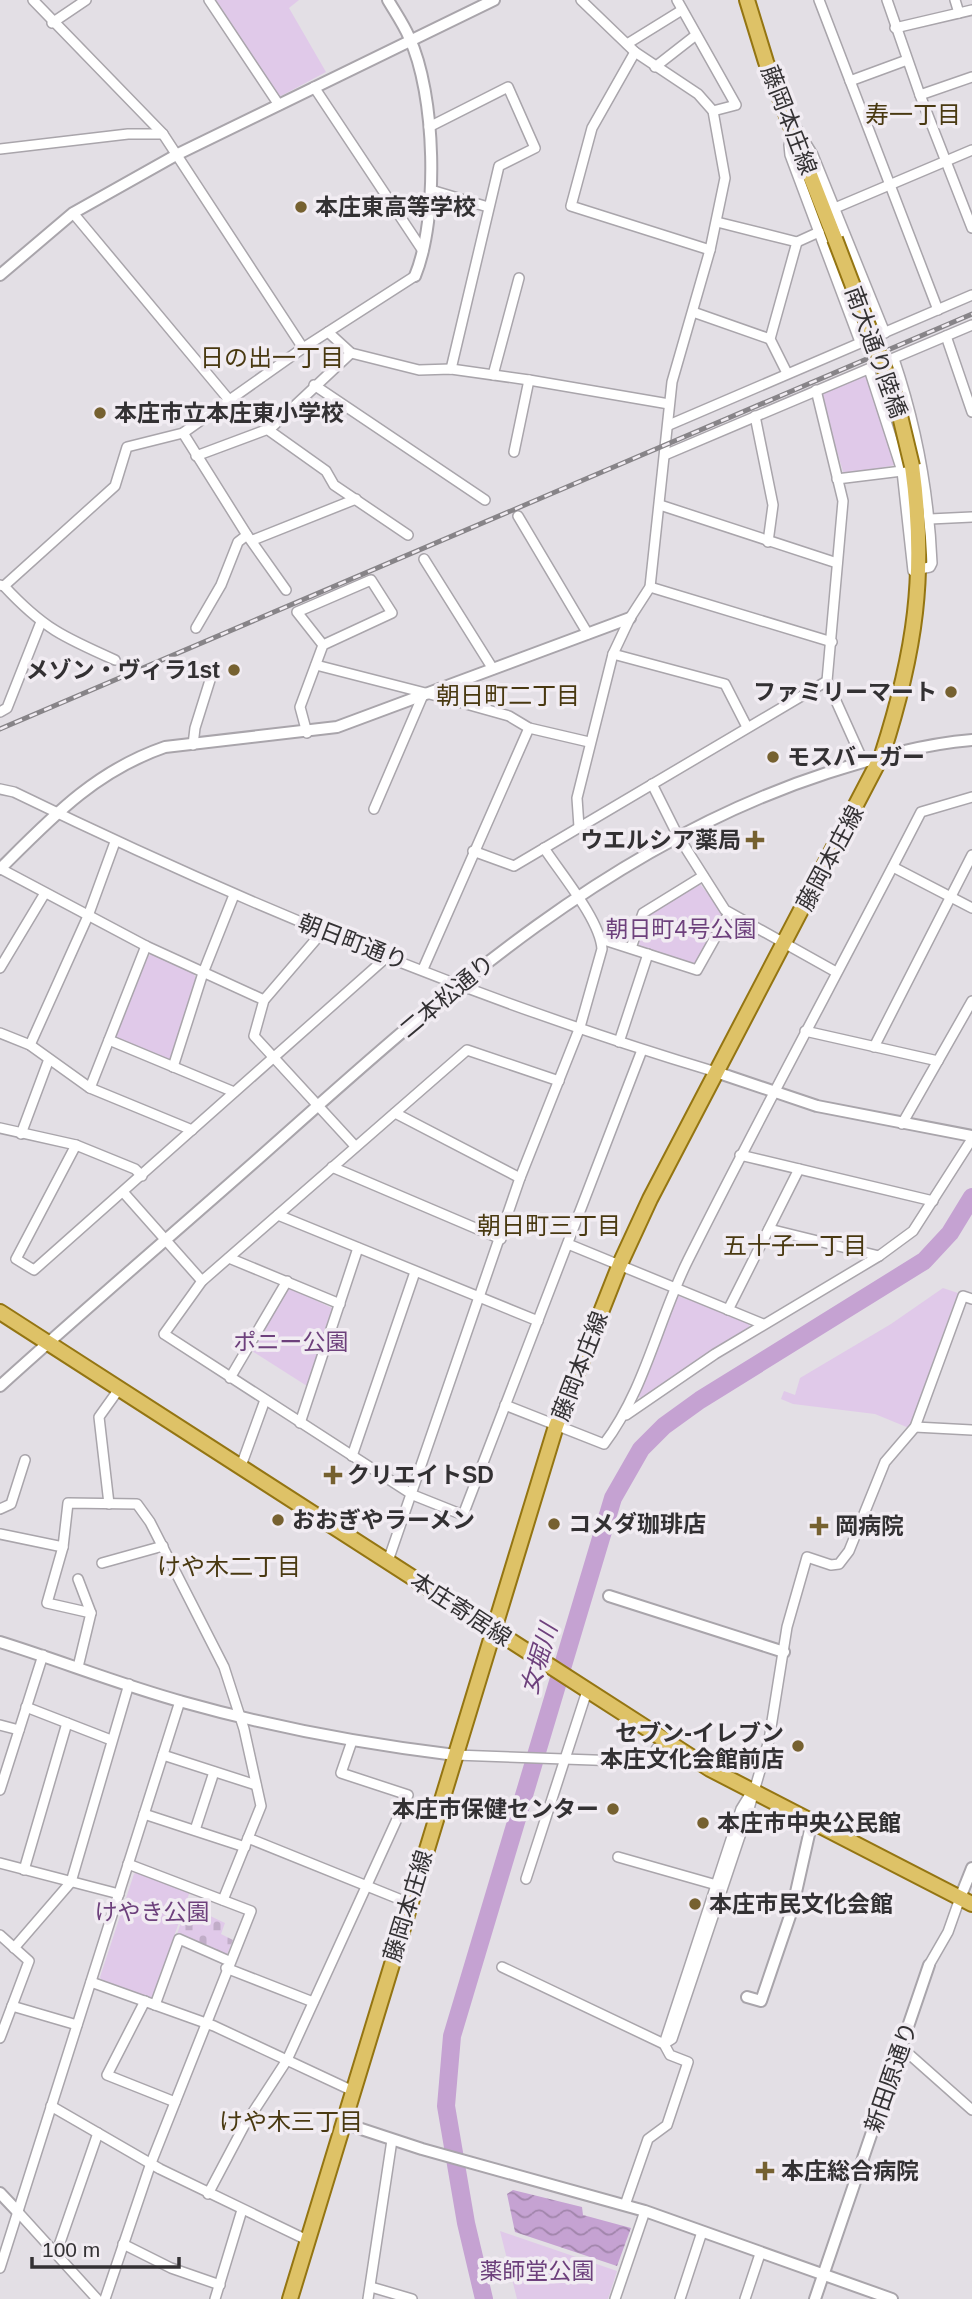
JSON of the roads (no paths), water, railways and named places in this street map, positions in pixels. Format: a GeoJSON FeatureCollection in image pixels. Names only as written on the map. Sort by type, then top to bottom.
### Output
{"type":"FeatureCollection","features":[{"type":"Feature","properties":{"kind":"main road","name":"藤岡本庄線"},"geometry":{"type":"LineString","coordinates":[[752,1],[790,124],[835,239]]}},
{"type":"Feature","properties":{"kind":"main road","name":"南大通り陸橋"},"geometry":{"type":"LineString","coordinates":[[835,239],[896,399],[907,468]]}},
{"type":"Feature","properties":{"kind":"main road","name":"藤岡本庄線"},"geometry":{"type":"LineString","coordinates":[[290,2299],[556,1426],[620,1264],[650,1199],[882,755],[910,654],[920,576],[919,521],[907,468]]}},
{"type":"Feature","properties":{"kind":"main road","name":"本庄寄居線"},"geometry":{"type":"LineString","coordinates":[[0,1312],[585,1690],[752,1792],[966,1901]]}},
{"type":"Feature","properties":{"kind":"street"},"geometry":{"type":"LineString","coordinates":[[33,0],[52,23],[163,134],[178,153],[303,348]]}},
{"type":"Feature","properties":{"kind":"street"},"geometry":{"type":"LineString","coordinates":[[52,23],[86,0]]}},
{"type":"Feature","properties":{"kind":"street"},"geometry":{"type":"LineString","coordinates":[[209,0],[279,105]]}},
{"type":"Feature","properties":{"kind":"street"},"geometry":{"type":"LineString","coordinates":[[115,660],[58,635],[2,586],[115,485],[127,447],[183,433],[303,348],[415,276],[423,251],[433,155],[410,39],[388,0]]}},
{"type":"Feature","properties":{"kind":"street"},"geometry":{"type":"LineString","coordinates":[[0,275],[73,213],[178,153],[494,0]]}},
{"type":"Feature","properties":{"kind":"street"},"geometry":{"type":"LineString","coordinates":[[579,827],[577,798],[589,741],[613,654],[630,618],[650,587],[667,454],[672,382],[710,250],[725,178],[713,111],[698,94],[635,52],[581,0]]}},
{"type":"Feature","properties":{"kind":"street"},"geometry":{"type":"LineString","coordinates":[[677,0],[736,105],[713,111]]}},
{"type":"Feature","properties":{"kind":"street"},"geometry":{"type":"LineString","coordinates":[[819,0],[938,310]]}},
{"type":"Feature","properties":{"kind":"street"},"geometry":{"type":"LineString","coordinates":[[887,0],[906,60],[972,228]]}},
{"type":"Feature","properties":{"kind":"street"},"geometry":{"type":"LineString","coordinates":[[955,0],[959,13]]}},
{"type":"Feature","properties":{"kind":"street"},"geometry":{"type":"LineString","coordinates":[[626,44],[682,10]]}},
{"type":"Feature","properties":{"kind":"street"},"geometry":{"type":"LineString","coordinates":[[895,28],[972,10]]}},
{"type":"Feature","properties":{"kind":"street"},"geometry":{"type":"LineString","coordinates":[[655,66],[696,36]]}},
{"type":"Feature","properties":{"kind":"street"},"geometry":{"type":"LineString","coordinates":[[635,52],[592,128],[571,206],[710,250]]}},
{"type":"Feature","properties":{"kind":"street"},"geometry":{"type":"LineString","coordinates":[[850,81],[906,60]]}},
{"type":"Feature","properties":{"kind":"street"},"geometry":{"type":"LineString","coordinates":[[920,95],[972,78]]}},
{"type":"Feature","properties":{"kind":"street"},"geometry":{"type":"LineString","coordinates":[[314,87],[423,251]]}},
{"type":"Feature","properties":{"kind":"street"},"geometry":{"type":"LineString","coordinates":[[429,127],[508,87],[535,148],[499,166],[451,369]]}},
{"type":"Feature","properties":{"kind":"street"},"geometry":{"type":"LineString","coordinates":[[790,124],[797,128],[813,155],[885,333]]}},
{"type":"Feature","properties":{"kind":"street"},"geometry":{"type":"LineString","coordinates":[[0,149],[128,134],[163,134]]}},
{"type":"Feature","properties":{"kind":"street"},"geometry":{"type":"LineString","coordinates":[[796,140],[788,150],[860,342]]}},
{"type":"Feature","properties":{"kind":"street"},"geometry":{"type":"LineString","coordinates":[[835,208],[972,150]]}},
{"type":"Feature","properties":{"kind":"street"},"geometry":{"type":"LineString","coordinates":[[431,190],[488,207]]}},
{"type":"Feature","properties":{"kind":"street"},"geometry":{"type":"LineString","coordinates":[[73,213],[230,401]]}},
{"type":"Feature","properties":{"kind":"street"},"geometry":{"type":"LineString","coordinates":[[717,222],[797,242],[819,232]]}},
{"type":"Feature","properties":{"kind":"street"},"geometry":{"type":"LineString","coordinates":[[787,373],[770,339],[797,242]]}},
{"type":"Feature","properties":{"kind":"street"},"geometry":{"type":"LineString","coordinates":[[493,375],[519,278]]}},
{"type":"Feature","properties":{"kind":"street"},"geometry":{"type":"LineString","coordinates":[[668,425],[972,295]]}},
{"type":"Feature","properties":{"kind":"street"},"geometry":{"type":"LineString","coordinates":[[693,312],[770,339]]}},
{"type":"Feature","properties":{"kind":"street"},"geometry":{"type":"LineString","coordinates":[[667,454],[972,326]]}},
{"type":"Feature","properties":{"kind":"street"},"geometry":{"type":"LineString","coordinates":[[328,332],[351,353],[419,370],[451,369],[670,404]]}},
{"type":"Feature","properties":{"kind":"street"},"geometry":{"type":"LineString","coordinates":[[946,336],[971,406]]}},
{"type":"Feature","properties":{"kind":"street"},"geometry":{"type":"LineString","coordinates":[[197,456],[267,429],[351,353]]}},
{"type":"Feature","properties":{"kind":"street"},"geometry":{"type":"LineString","coordinates":[[894,359],[915,425],[930,519],[932,563],[920,576]]}},
{"type":"Feature","properties":{"kind":"street"},"geometry":{"type":"LineString","coordinates":[[837,479],[907,468],[869,369]]}},
{"type":"Feature","properties":{"kind":"street"},"geometry":{"type":"LineString","coordinates":[[514,452],[529,380]]}},
{"type":"Feature","properties":{"kind":"street"},"geometry":{"type":"LineString","coordinates":[[314,385],[485,500]]}},
{"type":"Feature","properties":{"kind":"street"},"geometry":{"type":"LineString","coordinates":[[816,390],[843,500],[827,681],[863,761]]}},
{"type":"Feature","properties":{"kind":"street"},"geometry":{"type":"LineString","coordinates":[[755,416],[773,505],[768,542]]}},
{"type":"Feature","properties":{"kind":"street"},"geometry":{"type":"LineString","coordinates":[[267,429],[326,471],[334,485],[408,535]]}},
{"type":"Feature","properties":{"kind":"street"},"geometry":{"type":"LineString","coordinates":[[183,433],[286,590]]}},
{"type":"Feature","properties":{"kind":"street"},"geometry":{"type":"LineString","coordinates":[[196,628],[221,584],[238,542],[356,499]]}},
{"type":"Feature","properties":{"kind":"street"},"geometry":{"type":"LineString","coordinates":[[660,505],[837,563]]}},
{"type":"Feature","properties":{"kind":"street"},"geometry":{"type":"LineString","coordinates":[[518,516],[588,634]]}},
{"type":"Feature","properties":{"kind":"street"},"geometry":{"type":"LineString","coordinates":[[930,519],[972,517]]}},
{"type":"Feature","properties":{"kind":"street"},"geometry":{"type":"LineString","coordinates":[[425,559],[493,669]]}},
{"type":"Feature","properties":{"kind":"street"},"geometry":{"type":"LineString","coordinates":[[307,733],[300,707],[323,645],[393,613],[371,580],[297,612],[323,645]]}},
{"type":"Feature","properties":{"kind":"street"},"geometry":{"type":"LineString","coordinates":[[650,587],[832,642]]}},
{"type":"Feature","properties":{"kind":"street"},"geometry":{"type":"LineString","coordinates":[[264,1000],[202,974],[0,869],[57,812],[105,774],[139,756],[165,747],[307,733],[337,727],[630,618]]}},
{"type":"Feature","properties":{"kind":"street"},"geometry":{"type":"LineString","coordinates":[[0,712],[7,708],[41,622]]}},
{"type":"Feature","properties":{"kind":"street"},"geometry":{"type":"LineString","coordinates":[[613,654],[724,684],[747,727]]}},
{"type":"Feature","properties":{"kind":"street"},"geometry":{"type":"LineString","coordinates":[[316,666],[509,716],[529,728],[589,741]]}},
{"type":"Feature","properties":{"kind":"street"},"geometry":{"type":"LineString","coordinates":[[193,745],[195,728],[211,677]]}},
{"type":"Feature","properties":{"kind":"street"},"geometry":{"type":"LineString","coordinates":[[473,851],[514,866],[827,681]]}},
{"type":"Feature","properties":{"kind":"street"},"geometry":{"type":"LineString","coordinates":[[374,809],[423,695]]}},
{"type":"Feature","properties":{"kind":"street"},"geometry":{"type":"LineString","coordinates":[[423,969],[529,728]]}},
{"type":"Feature","properties":{"kind":"street","name":"二本松通り"},"geometry":{"type":"LineString","coordinates":[[0,1386],[459,983],[538,922],[678,836],[780,788],[882,755],[972,740]]}},
{"type":"Feature","properties":{"kind":"street"},"geometry":{"type":"LineString","coordinates":[[652,784],[678,836],[729,913],[786,942],[836,972]]}},
{"type":"Feature","properties":{"kind":"street","name":"朝日町通り"},"geometry":{"type":"LineString","coordinates":[[0,789],[14,792],[234,895],[388,956],[619,1042],[716,1072]]}},
{"type":"Feature","properties":{"kind":"street"},"geometry":{"type":"LineString","coordinates":[[505,1405],[604,1444],[625,1416],[674,1287],[772,1091],[921,812],[972,797]]}},
{"type":"Feature","properties":{"kind":"street"},"geometry":{"type":"LineString","coordinates":[[30,1045],[88,916],[116,842]]}},
{"type":"Feature","properties":{"kind":"street"},"geometry":{"type":"LineString","coordinates":[[388,1561],[413,1495],[520,1178],[580,1027],[602,949],[601,939],[577,897],[544,848]]}},
{"type":"Feature","properties":{"kind":"street"},"geometry":{"type":"LineString","coordinates":[[874,1046],[972,855]]}},
{"type":"Feature","properties":{"kind":"street"},"geometry":{"type":"LineString","coordinates":[[892,867],[972,908]]}},
{"type":"Feature","properties":{"kind":"street"},"geometry":{"type":"LineString","coordinates":[[631,948],[643,913],[703,876]]}},
{"type":"Feature","properties":{"kind":"street"},"geometry":{"type":"LineString","coordinates":[[0,968],[45,893]]}},
{"type":"Feature","properties":{"kind":"street"},"geometry":{"type":"LineString","coordinates":[[173,1066],[202,974],[234,895]]}},
{"type":"Feature","properties":{"kind":"street"},"geometry":{"type":"LineString","coordinates":[[601,939],[696,971],[729,913]]}},
{"type":"Feature","properties":{"kind":"street"},"geometry":{"type":"LineString","coordinates":[[324,930],[264,1000],[254,1036],[355,1146]]}},
{"type":"Feature","properties":{"kind":"street"},"geometry":{"type":"LineString","coordinates":[[90,1088],[146,946]]}},
{"type":"Feature","properties":{"kind":"street"},"geometry":{"type":"LineString","coordinates":[[619,1042],[648,954]]}},
{"type":"Feature","properties":{"kind":"street"},"geometry":{"type":"LineString","coordinates":[[76,1145],[16,1259],[34,1270],[124,1193],[388,956]]}},
{"type":"Feature","properties":{"kind":"street"},"geometry":{"type":"LineString","coordinates":[[902,1124],[972,1001]]}},
{"type":"Feature","properties":{"kind":"street"},"geometry":{"type":"LineString","coordinates":[[804,1031],[938,1061]]}},
{"type":"Feature","properties":{"kind":"street"},"geometry":{"type":"LineString","coordinates":[[0,1032],[30,1045],[90,1088],[192,1130]]}},
{"type":"Feature","properties":{"kind":"street"},"geometry":{"type":"LineString","coordinates":[[109,1040],[234,1092]]}},
{"type":"Feature","properties":{"kind":"street"},"geometry":{"type":"LineString","coordinates":[[559,1081],[467,1050],[202,1282],[164,1334],[413,1495],[463,1515],[642,1050]]}},
{"type":"Feature","properties":{"kind":"street"},"geometry":{"type":"LineString","coordinates":[[21,1133],[49,1059]]}},
{"type":"Feature","properties":{"kind":"street"},"geometry":{"type":"LineString","coordinates":[[625,1416],[763,1324],[879,1255],[913,1231],[972,1137],[817,1106],[716,1072]]}},
{"type":"Feature","properties":{"kind":"street"},"geometry":{"type":"LineString","coordinates":[[396,1113],[520,1178]]}},
{"type":"Feature","properties":{"kind":"street"},"geometry":{"type":"LineString","coordinates":[[0,1128],[76,1145],[135,1169],[142,1176]]}},
{"type":"Feature","properties":{"kind":"street"},"geometry":{"type":"LineString","coordinates":[[740,1155],[933,1201]]}},
{"type":"Feature","properties":{"kind":"street"},"geometry":{"type":"LineString","coordinates":[[332,1167],[501,1239]]}},
{"type":"Feature","properties":{"kind":"street"},"geometry":{"type":"LineString","coordinates":[[728,1310],[799,1169]]}},
{"type":"Feature","properties":{"kind":"street"},"geometry":{"type":"LineString","coordinates":[[124,1193],[202,1282]]}},
{"type":"Feature","properties":{"kind":"street"},"geometry":{"type":"LineString","coordinates":[[278,1215],[538,1321]]}},
{"type":"Feature","properties":{"kind":"street"},"geometry":{"type":"LineString","coordinates":[[769,1229],[879,1255]]}},
{"type":"Feature","properties":{"kind":"street"},"geometry":{"type":"LineString","coordinates":[[568,1244],[763,1324]]}},
{"type":"Feature","properties":{"kind":"street"},"geometry":{"type":"LineString","coordinates":[[300,1423],[358,1248]]}},
{"type":"Feature","properties":{"kind":"street"},"geometry":{"type":"LineString","coordinates":[[229,1258],[340,1304]]}},
{"type":"Feature","properties":{"kind":"street"},"geometry":{"type":"LineString","coordinates":[[352,1456],[415,1272]]}},
{"type":"Feature","properties":{"kind":"street"},"geometry":{"type":"LineString","coordinates":[[230,1378],[287,1281]]}},
{"type":"Feature","properties":{"kind":"street"},"geometry":{"type":"LineString","coordinates":[[664,2044],[719,1886],[741,1809],[752,1792],[769,1740],[787,1627],[807,1558],[831,1565],[839,1564],[844,1558],[854,1541],[885,1462],[914,1429],[962,1296],[972,1299]]}},
{"type":"Feature","properties":{"kind":"street"},"geometry":{"type":"LineString","coordinates":[[109,1504],[99,1417],[119,1389]]}},
{"type":"Feature","properties":{"kind":"street"},"geometry":{"type":"LineString","coordinates":[[241,1466],[265,1400]]}},
{"type":"Feature","properties":{"kind":"street"},"geometry":{"type":"LineString","coordinates":[[914,1429],[972,1430]]}},
{"type":"Feature","properties":{"kind":"street"},"geometry":{"type":"LineString","coordinates":[[0,1509],[11,1504],[25,1460]]}},
{"type":"Feature","properties":{"kind":"street"},"geometry":{"type":"LineString","coordinates":[[91,1613],[47,1603],[63,1547],[68,1503],[137,1504],[163,1546],[224,1667],[241,1717],[261,1806],[223,1900]]}},
{"type":"Feature","properties":{"kind":"street"},"geometry":{"type":"LineString","coordinates":[[0,1534],[63,1547]]}},
{"type":"Feature","properties":{"kind":"street"},"geometry":{"type":"LineString","coordinates":[[102,1563],[163,1546]]}},
{"type":"Feature","properties":{"kind":"street"},"geometry":{"type":"LineString","coordinates":[[78,1579],[91,1613],[78,1667]]}},
{"type":"Feature","properties":{"kind":"street"},"geometry":{"type":"LineString","coordinates":[[609,1596],[784,1652]]}},
{"type":"Feature","properties":{"kind":"street"},"geometry":{"type":"LineString","coordinates":[[0,1642],[180,1701],[352,1741],[455,1755],[649,1762],[657,1748]]}},
{"type":"Feature","properties":{"kind":"street"},"geometry":{"type":"LineString","coordinates":[[0,1790],[2,1774],[43,1655]]}},
{"type":"Feature","properties":{"kind":"street"},"geometry":{"type":"LineString","coordinates":[[14,1948],[71,1882],[128,1684]]}},
{"type":"Feature","properties":{"kind":"street"},"geometry":{"type":"LineString","coordinates":[[526,1879],[561,1757],[585,1690]]}},
{"type":"Feature","properties":{"kind":"street"},"geometry":{"type":"LineString","coordinates":[[0,2268],[180,1701]]}},
{"type":"Feature","properties":{"kind":"street"},"geometry":{"type":"LineString","coordinates":[[26,1707],[111,1740]]}},
{"type":"Feature","properties":{"kind":"street"},"geometry":{"type":"LineString","coordinates":[[24,1870],[67,1723]]}},
{"type":"Feature","properties":{"kind":"street"},"geometry":{"type":"LineString","coordinates":[[0,1725],[19,1730]]}},
{"type":"Feature","properties":{"kind":"street"},"geometry":{"type":"LineString","coordinates":[[208,2194],[244,2126],[287,2060],[408,1795],[341,1773],[352,1741]]}},
{"type":"Feature","properties":{"kind":"street"},"geometry":{"type":"LineString","coordinates":[[163,1755],[256,1785]]}},
{"type":"Feature","properties":{"kind":"street"},"geometry":{"type":"LineString","coordinates":[[195,1830],[214,1772]]}},
{"type":"Feature","properties":{"kind":"street"},"geometry":{"type":"LineString","coordinates":[[144,1814],[247,1843],[409,1903]]}},
{"type":"Feature","properties":{"kind":"street"},"geometry":{"type":"LineString","coordinates":[[747,1997],[761,2001],[792,1910],[813,1821]]}},
{"type":"Feature","properties":{"kind":"street"},"geometry":{"type":"LineString","coordinates":[[618,1857],[719,1886]]}},
{"type":"Feature","properties":{"kind":"street"},"geometry":{"type":"LineString","coordinates":[[0,1863],[118,1894]]}},
{"type":"Feature","properties":{"kind":"street"},"geometry":{"type":"LineString","coordinates":[[105,2299],[150,2163],[251,1911],[128,1864]]}},
{"type":"Feature","properties":{"kind":"street"},"geometry":{"type":"LineString","coordinates":[[966,1901],[972,1868]]}},
{"type":"Feature","properties":{"kind":"street","name":"新田原通り"},"geometry":{"type":"LineString","coordinates":[[815,2299],[929,1965],[966,1901]]}},
{"type":"Feature","properties":{"kind":"street"},"geometry":{"type":"LineString","coordinates":[[0,1935],[29,1961],[0,2038]]}},
{"type":"Feature","properties":{"kind":"street"},"geometry":{"type":"LineString","coordinates":[[175,2102],[107,2075],[150,2003],[179,1939],[313,2002]]}},
{"type":"Feature","properties":{"kind":"street"},"geometry":{"type":"LineString","coordinates":[[502,1968],[664,2044],[670,2055],[688,2062],[667,2125],[648,2139],[625,2205]]}},
{"type":"Feature","properties":{"kind":"street"},"geometry":{"type":"LineString","coordinates":[[91,1982],[206,2023],[353,2091]]}},
{"type":"Feature","properties":{"kind":"street"},"geometry":{"type":"LineString","coordinates":[[12,2006],[77,2025]]}},
{"type":"Feature","properties":{"kind":"street"},"geometry":{"type":"LineString","coordinates":[[901,2047],[972,2110]]}},
{"type":"Feature","properties":{"kind":"street"},"geometry":{"type":"LineString","coordinates":[[51,2106],[208,2194],[307,2240]]}},
{"type":"Feature","properties":{"kind":"street"},"geometry":{"type":"LineString","coordinates":[[344,2123],[391,2140],[645,2211],[892,2299]]}},
{"type":"Feature","properties":{"kind":"street"},"geometry":{"type":"LineString","coordinates":[[55,2254],[98,2133]]}},
{"type":"Feature","properties":{"kind":"street"},"geometry":{"type":"LineString","coordinates":[[368,2299],[372,2287],[391,2140]]}},
{"type":"Feature","properties":{"kind":"street"},"geometry":{"type":"LineString","coordinates":[[0,2193],[97,2299]]}},
{"type":"Feature","properties":{"kind":"street"},"geometry":{"type":"LineString","coordinates":[[215,2299],[242,2210]]}},
{"type":"Feature","properties":{"kind":"street"},"geometry":{"type":"LineString","coordinates":[[615,2299],[645,2211]]}},
{"type":"Feature","properties":{"kind":"street"},"geometry":{"type":"LineString","coordinates":[[680,2299],[702,2231]]}},
{"type":"Feature","properties":{"kind":"street"},"geometry":{"type":"LineString","coordinates":[[123,2244],[171,2268],[220,2285]]}},
{"type":"Feature","properties":{"kind":"street"},"geometry":{"type":"LineString","coordinates":[[745,2299],[760,2254]]}},
{"type":"Feature","properties":{"kind":"street"},"geometry":{"type":"LineString","coordinates":[[372,2287],[412,2299]]}},
{"type":"Feature","properties":{"kind":"water"},"geometry":{"type":"Polygon","coordinates":[[[513,2190],[582,2207],[583,2215],[631,2228],[617,2266],[515,2232],[507,2194],[513,2190]]]}},
{"type":"Feature","properties":{"kind":"waterway","name":"女堀川"},"geometry":{"type":"LineString","coordinates":[[484,2299],[466,2223],[446,2106],[452,2036],[613,1498],[641,1449],[664,1426],[700,1400],[924,1261],[950,1233],[972,1197]]}},
{"type":"Feature","properties":{"kind":"railway"},"geometry":{"type":"LineString","coordinates":[[0,729],[972,314]]}},
{"type":"Feature","properties":{"kind":"place","name":"本庄東高等学校"},"geometry":{"type":"Point","coordinates":[301,207]}},
{"type":"Feature","properties":{"kind":"place","name":"本庄市立本庄東小学校"},"geometry":{"type":"Point","coordinates":[100,413]}},
{"type":"Feature","properties":{"kind":"place","name":"メゾン・ヴィラ1st"},"geometry":{"type":"Point","coordinates":[234,670]}},
{"type":"Feature","properties":{"kind":"place","name":"ファミリーマート"},"geometry":{"type":"Point","coordinates":[951,692]}},
{"type":"Feature","properties":{"kind":"place","name":"モスバーガー"},"geometry":{"type":"Point","coordinates":[773,757]}},
{"type":"Feature","properties":{"kind":"place","name":"ウエルシア薬局"},"geometry":{"type":"Point","coordinates":[755,840]}},
{"type":"Feature","properties":{"kind":"place","name":"クリエイトSD"},"geometry":{"type":"Point","coordinates":[333,1475]}},
{"type":"Feature","properties":{"kind":"place","name":"おおぎやラーメン"},"geometry":{"type":"Point","coordinates":[278,1520]}},
{"type":"Feature","properties":{"kind":"place","name":"コメダ珈琲店"},"geometry":{"type":"Point","coordinates":[554,1524]}},
{"type":"Feature","properties":{"kind":"place","name":"岡病院"},"geometry":{"type":"Point","coordinates":[819,1526]}},
{"type":"Feature","properties":{"kind":"place","name":"セブン-イレブン 本庄文化会館前店"},"geometry":{"type":"Point","coordinates":[798,1746]}},
{"type":"Feature","properties":{"kind":"place","name":"本庄市保健センター"},"geometry":{"type":"Point","coordinates":[613,1809]}},
{"type":"Feature","properties":{"kind":"place","name":"本庄市中央公民館"},"geometry":{"type":"Point","coordinates":[703,1823]}},
{"type":"Feature","properties":{"kind":"place","name":"本庄市民文化会館"},"geometry":{"type":"Point","coordinates":[695,1904]}},
{"type":"Feature","properties":{"kind":"place","name":"本庄総合病院"},"geometry":{"type":"Point","coordinates":[765,2171]}},
{"type":"Feature","properties":{"kind":"district","name":"寿一丁目"},"geometry":{"type":"Point","coordinates":[913,115]}},
{"type":"Feature","properties":{"kind":"district","name":"日の出一丁目"},"geometry":{"type":"Point","coordinates":[272,358]}},
{"type":"Feature","properties":{"kind":"district","name":"朝日町二丁目"},"geometry":{"type":"Point","coordinates":[508,696]}},
{"type":"Feature","properties":{"kind":"district","name":"朝日町三丁目"},"geometry":{"type":"Point","coordinates":[549,1226]}},
{"type":"Feature","properties":{"kind":"district","name":"五十子一丁目"},"geometry":{"type":"Point","coordinates":[795,1246]}},
{"type":"Feature","properties":{"kind":"district","name":"けや木二丁目"},"geometry":{"type":"Point","coordinates":[229,1567]}},
{"type":"Feature","properties":{"kind":"district","name":"けや木三丁目"},"geometry":{"type":"Point","coordinates":[291,2122]}},
{"type":"Feature","properties":{"kind":"park label","name":"朝日町4号公園"},"geometry":{"type":"Point","coordinates":[681,929]}},
{"type":"Feature","properties":{"kind":"park label","name":"ポニー公園"},"geometry":{"type":"Point","coordinates":[291,1342]}},
{"type":"Feature","properties":{"kind":"park label","name":"けやき公園"},"geometry":{"type":"Point","coordinates":[152,1912]}},
{"type":"Feature","properties":{"kind":"park label","name":"薬師堂公園"},"geometry":{"type":"Point","coordinates":[537,2271]}}]}
